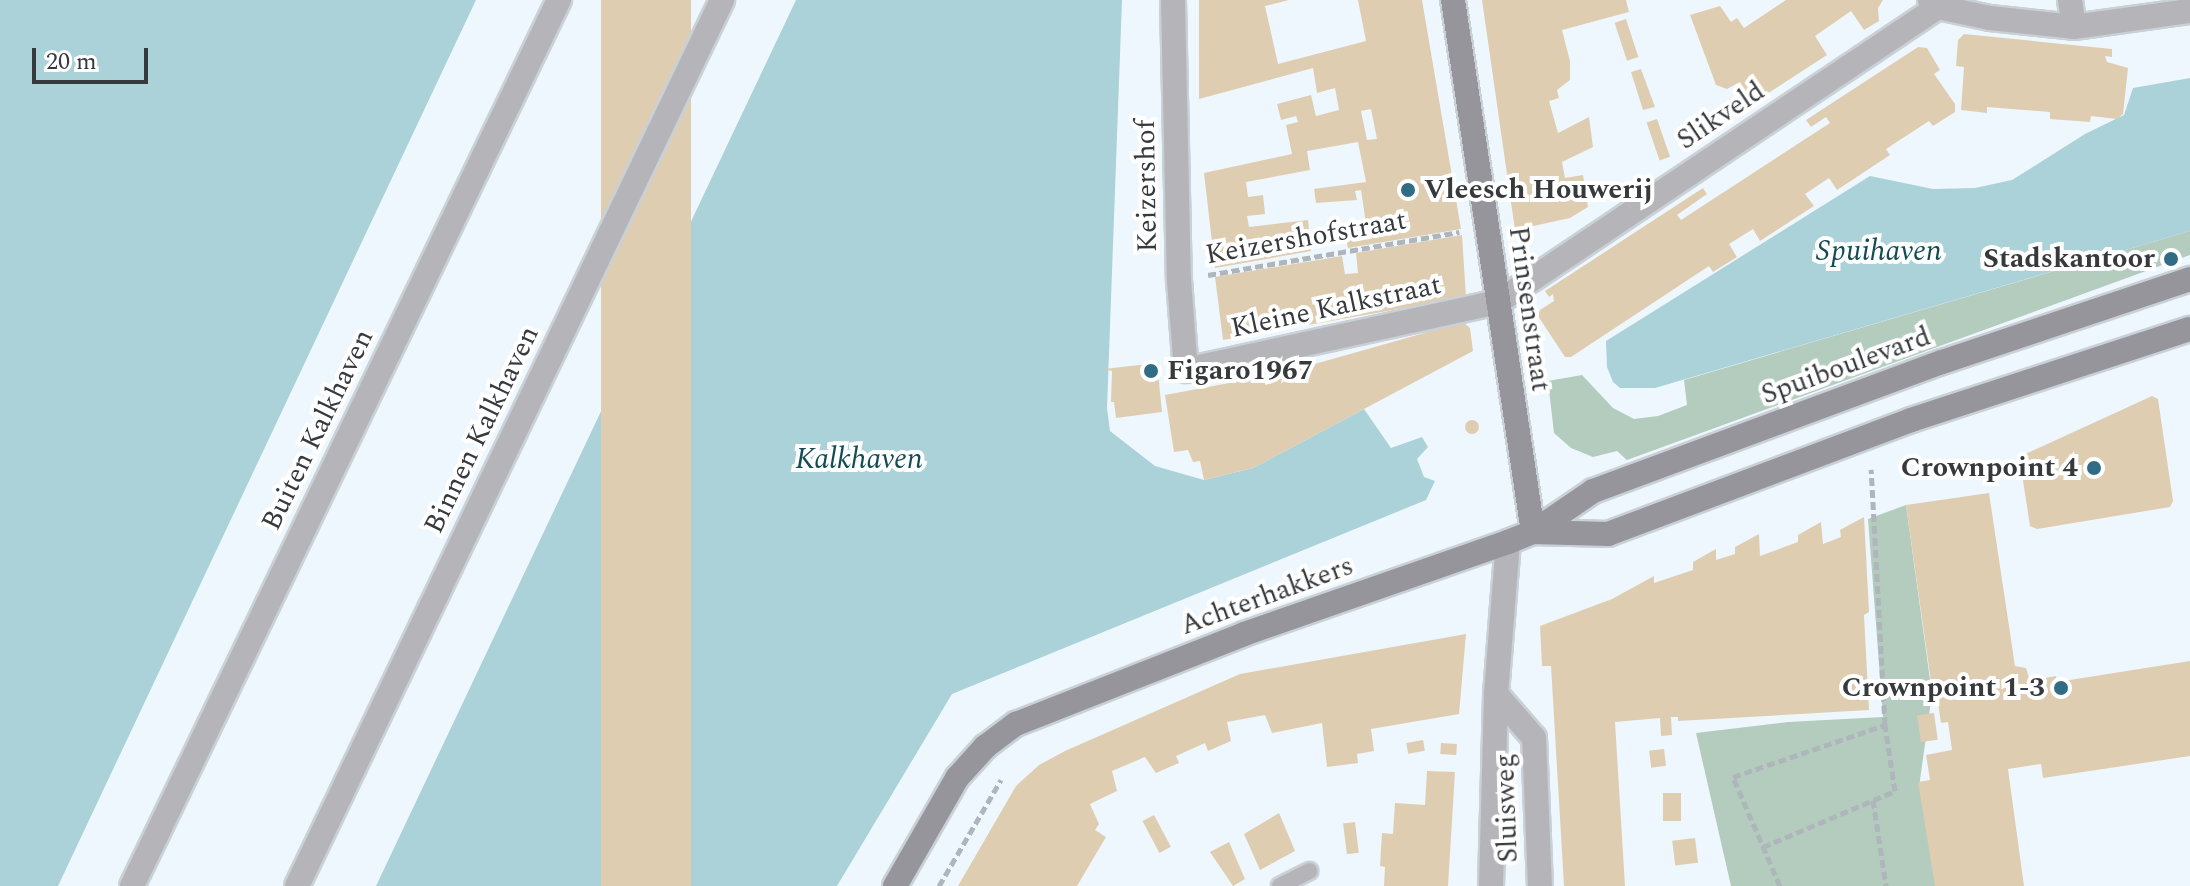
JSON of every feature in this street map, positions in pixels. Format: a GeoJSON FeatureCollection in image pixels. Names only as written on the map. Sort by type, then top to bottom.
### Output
{"type":"FeatureCollection","features":[{"type":"Feature","properties":{"kind":"street","name":"Buiten Kalkhaven"},"geometry":{"type":"LineString","coordinates":[[132,886],[559,0]]}},
{"type":"Feature","properties":{"kind":"street","name":"Binnen Kalkhaven"},"geometry":{"type":"LineString","coordinates":[[297,886],[722,0]]}},
{"type":"Feature","properties":{"kind":"street","name":"Keizershof"},"geometry":{"type":"LineString","coordinates":[[1173,0],[1179,280],[1186,370]]}},
{"type":"Feature","properties":{"kind":"street","name":"Prinsenstraat"},"geometry":{"type":"LineString","coordinates":[[1453,0],[1533,532]]}},
{"type":"Feature","properties":{"kind":"street"},"geometry":{"type":"LineString","coordinates":[[2070,0],[2074,27]]}},
{"type":"Feature","properties":{"kind":"street"},"geometry":{"type":"LineString","coordinates":[[1934,4],[2074,27],[2190,11]]}},
{"type":"Feature","properties":{"kind":"street","name":"Slikveld"},"geometry":{"type":"LineString","coordinates":[[1498,302],[1934,4]]}},
{"type":"Feature","properties":{"kind":"street","name":"Spuiboulevard"},"geometry":{"type":"LineString","coordinates":[[1508,542],[1533,532],[1593,491],[1942,362],[2190,279]]}},
{"type":"Feature","properties":{"kind":"street","name":"Kleine Kalkstraat"},"geometry":{"type":"LineString","coordinates":[[1186,370],[1498,302]]}},
{"type":"Feature","properties":{"kind":"street","name":"Spuiboulevard"},"geometry":{"type":"LineString","coordinates":[[1533,532],[1608,534],[1869,436],[2190,329]]}},
{"type":"Feature","properties":{"kind":"street","name":"Sluisweg"},"geometry":{"type":"LineString","coordinates":[[1491,886],[1496,694],[1508,542]]}},
{"type":"Feature","properties":{"kind":"street","name":"Achterhakkers"},"geometry":{"type":"LineString","coordinates":[[895,886],[957,778],[985,747],[1016,724],[1244,634],[1508,542]]}},
{"type":"Feature","properties":{"kind":"street","name":"Sluisweg"},"geometry":{"type":"LineString","coordinates":[[1496,694],[1534,738],[1540,886]]}},
{"type":"Feature","properties":{"kind":"lane"},"geometry":{"type":"LineString","coordinates":[[1280,886],[1309,871]]}},
{"type":"Feature","properties":{"kind":"path","name":"Keizershofstraat"},"geometry":{"type":"LineString","coordinates":[[1179,280],[1487,228]]}},
{"type":"Feature","properties":{"kind":"path"},"geometry":{"type":"LineString","coordinates":[[1763,847],[1895,791],[1885,725],[1869,436]]}},
{"type":"Feature","properties":{"kind":"path"},"geometry":{"type":"LineString","coordinates":[[1780,886],[1733,777],[1885,725]]}},
{"type":"Feature","properties":{"kind":"path"},"geometry":{"type":"LineString","coordinates":[[939,886],[1003,777]]}},
{"type":"Feature","properties":{"kind":"path"},"geometry":{"type":"LineString","coordinates":[[1873,800],[1886,886]]}},
{"type":"Feature","properties":{"kind":"green space"},"geometry":{"type":"Polygon","coordinates":[[[2190,231],[2190,255],[1627,460],[1617,451],[1593,457],[1571,448],[1554,433],[1548,381],[1582,375],[1613,408],[1634,419],[1658,416],[1687,405],[1684,380],[2190,231]]]}},
{"type":"Feature","properties":{"kind":"green space"},"geometry":{"type":"Polygon","coordinates":[[[1906,505],[1932,694],[1920,780],[1936,886],[1731,886],[1696,733],[1788,722],[1883,717],[1868,519],[1906,505]]]}},
{"type":"Feature","properties":{"kind":"water"},"geometry":{"type":"Polygon","coordinates":[[[0,0],[476,0],[58,886],[0,886],[0,0]]]}},
{"type":"Feature","properties":{"kind":"water","name":"Kalkhaven"},"geometry":{"type":"Polygon","coordinates":[[[796,0],[1122,0],[1107,408],[1110,431],[1155,466],[1204,480],[1253,468],[1364,409],[1391,448],[1422,437],[1428,447],[1417,459],[1424,477],[1435,481],[1426,500],[952,694],[837,886],[376,886],[796,0]]]}},
{"type":"Feature","properties":{"kind":"water","name":"Spuihaven"},"geometry":{"type":"Polygon","coordinates":[[[2190,78],[2190,231],[1655,388],[1620,388],[1613,382],[1607,367],[1606,341],[1870,176],[1933,189],[1975,188],[2012,180],[2085,134],[2124,115],[2133,88],[2190,78]]]}},
{"type":"Feature","properties":{"kind":"building"},"geometry":{"type":"Polygon","coordinates":[[[601,0],[691,0],[691,886],[601,886],[601,0]]]}},
{"type":"Feature","properties":{"kind":"building"},"geometry":{"type":"Polygon","coordinates":[[[1199,0],[1289,0],[1265,6],[1278,64],[1366,41],[1358,0],[1422,0],[1461,229],[1348,248],[1344,228],[1366,224],[1361,190],[1355,191],[1357,200],[1316,203],[1314,189],[1366,182],[1358,142],[1307,151],[1310,170],[1246,182],[1248,197],[1263,195],[1265,214],[1247,216],[1249,227],[1308,220],[1311,251],[1215,268],[1204,173],[1292,154],[1286,125],[1298,122],[1296,116],[1281,120],[1277,104],[1311,95],[1316,116],[1339,110],[1335,88],[1317,93],[1313,68],[1199,99],[1199,0]],[[1371,109],[1361,111],[1367,140],[1377,139],[1371,109]]]}},
{"type":"Feature","properties":{"kind":"building"},"geometry":{"type":"Polygon","coordinates":[[[1482,0],[1626,0],[1629,12],[1562,30],[1570,61],[1570,80],[1557,90],[1559,98],[1549,101],[1558,133],[1589,117],[1593,147],[1562,162],[1565,178],[1583,175],[1588,207],[1570,218],[1515,230],[1482,0]]]}},
{"type":"Feature","properties":{"kind":"building"},"geometry":{"type":"Polygon","coordinates":[[[1786,0],[1883,0],[1878,8],[1879,21],[1864,30],[1851,11],[1815,36],[1827,55],[1753,103],[1738,83],[1727,89],[1716,85],[1690,15],[1720,6],[1731,22],[1737,18],[1744,28],[1786,0]]]}},
{"type":"Feature","properties":{"kind":"building"},"geometry":{"type":"Polygon","coordinates":[[[1626,19],[1638,57],[1627,61],[1615,23],[1626,19]]]}},
{"type":"Feature","properties":{"kind":"building"},"geometry":{"type":"Polygon","coordinates":[[[1964,34],[2112,49],[2112,57],[2105,56],[2107,62],[2128,68],[2123,114],[2117,119],[2091,116],[2090,122],[2050,119],[2050,112],[1987,107],[1987,113],[1961,110],[1964,67],[1956,66],[1958,40],[1964,34]]]}},
{"type":"Feature","properties":{"kind":"building"},"geometry":{"type":"Polygon","coordinates":[[[1918,47],[1927,48],[1940,70],[1934,74],[1955,104],[1955,112],[1933,126],[1929,121],[1886,149],[1890,155],[1837,190],[1829,178],[1805,194],[1814,206],[1760,241],[1753,229],[1729,244],[1737,257],[1713,272],[1709,266],[1571,357],[1565,357],[1538,316],[1540,310],[1554,301],[1553,294],[1549,297],[1545,291],[1703,188],[1707,194],[1677,215],[1681,220],[1830,123],[1826,117],[1811,127],[1806,120],[1918,47]]]}},
{"type":"Feature","properties":{"kind":"building"},"geometry":{"type":"Polygon","coordinates":[[[1641,69],[1655,107],[1643,110],[1631,72],[1641,69]]]}},
{"type":"Feature","properties":{"kind":"building"},"geometry":{"type":"Polygon","coordinates":[[[1657,119],[1670,157],[1660,160],[1647,123],[1657,119]]]}},
{"type":"Feature","properties":{"kind":"building"},"geometry":{"type":"Polygon","coordinates":[[[1462,235],[1466,297],[1223,340],[1215,277],[1342,256],[1345,274],[1358,273],[1356,253],[1462,235]]]}},
{"type":"Feature","properties":{"kind":"building"},"geometry":{"type":"Polygon","coordinates":[[[1463,322],[1470,328],[1473,351],[1253,468],[1204,480],[1200,461],[1193,462],[1188,450],[1174,452],[1165,395],[1283,373],[1463,322]]]}},
{"type":"Feature","properties":{"kind":"building"},"geometry":{"type":"Polygon","coordinates":[[[1157,363],[1162,412],[1116,418],[1114,402],[1111,402],[1112,371],[1104,369],[1157,363]]]}},
{"type":"Feature","properties":{"kind":"building","name":"Crownpoint 4"},"geometry":{"type":"Polygon","coordinates":[[[2152,396],[2158,399],[2173,501],[2170,507],[2037,529],[2030,526],[2020,461],[2023,455],[2152,396]]]}},
{"type":"Feature","properties":{"kind":"building"},"geometry":{"type":"Polygon","coordinates":[[[1472,420],[1479,427],[1472,434],[1465,427],[1472,420]]]}},
{"type":"Feature","properties":{"kind":"building","name":"Crownpoint 1-3"},"geometry":{"type":"Polygon","coordinates":[[[1989,493],[2015,666],[2026,668],[2030,681],[2056,676],[2057,682],[2190,661],[2190,756],[2043,778],[2041,764],[2008,769],[2024,886],[1935,886],[1918,782],[1930,780],[1926,755],[1952,750],[1948,722],[1941,723],[1937,696],[1933,696],[1906,505],[1989,493]]]}},
{"type":"Feature","properties":{"kind":"building"},"geometry":{"type":"Polygon","coordinates":[[[1864,517],[1869,612],[1864,615],[1869,710],[1678,721],[1678,717],[1671,717],[1672,735],[1661,736],[1660,718],[1615,722],[1625,886],[1564,886],[1551,666],[1542,666],[1540,626],[1612,599],[1654,576],[1654,583],[1693,570],[1693,562],[1716,549],[1716,560],[1735,554],[1735,547],[1759,534],[1760,556],[1798,542],[1798,535],[1821,522],[1823,544],[1841,537],[1840,530],[1864,517]]]}},
{"type":"Feature","properties":{"kind":"building"},"geometry":{"type":"Polygon","coordinates":[[[1466,634],[1459,714],[1371,729],[1374,751],[1357,754],[1358,763],[1327,767],[1322,723],[1272,733],[1265,715],[1227,722],[1231,741],[1208,751],[1205,743],[1176,756],[1179,763],[1156,773],[1145,757],[1112,771],[1117,791],[1090,804],[1099,824],[1095,830],[1106,837],[1077,886],[958,886],[1016,786],[1039,765],[1065,751],[1240,674],[1466,634]]]}},
{"type":"Feature","properties":{"kind":"building"},"geometry":{"type":"Polygon","coordinates":[[[1934,713],[1938,740],[1921,742],[1917,715],[1934,713]]]}},
{"type":"Feature","properties":{"kind":"building"},"geometry":{"type":"Polygon","coordinates":[[[1423,740],[1425,751],[1408,754],[1406,743],[1423,740]]]}},
{"type":"Feature","properties":{"kind":"building"},"geometry":{"type":"Polygon","coordinates":[[[1441,743],[1457,744],[1456,755],[1440,754],[1441,743]]]}},
{"type":"Feature","properties":{"kind":"building"},"geometry":{"type":"Polygon","coordinates":[[[1664,749],[1666,766],[1651,768],[1649,751],[1664,749]]]}},
{"type":"Feature","properties":{"kind":"building"},"geometry":{"type":"Polygon","coordinates":[[[1427,771],[1455,772],[1448,886],[1384,886],[1385,867],[1380,866],[1382,833],[1393,834],[1395,803],[1425,805],[1427,771]]]}},
{"type":"Feature","properties":{"kind":"building"},"geometry":{"type":"Polygon","coordinates":[[[1663,793],[1681,793],[1681,821],[1663,821],[1663,793]]]}},
{"type":"Feature","properties":{"kind":"building"},"geometry":{"type":"Polygon","coordinates":[[[1279,813],[1295,851],[1260,870],[1244,834],[1279,813]]]}},
{"type":"Feature","properties":{"kind":"building"},"geometry":{"type":"Polygon","coordinates":[[[1154,815],[1171,847],[1159,853],[1143,821],[1154,815]]]}},
{"type":"Feature","properties":{"kind":"building"},"geometry":{"type":"Polygon","coordinates":[[[1355,822],[1359,853],[1347,854],[1343,823],[1355,822]]]}},
{"type":"Feature","properties":{"kind":"building"},"geometry":{"type":"Polygon","coordinates":[[[1695,838],[1698,863],[1675,866],[1672,841],[1695,838]]]}},
{"type":"Feature","properties":{"kind":"building"},"geometry":{"type":"Polygon","coordinates":[[[1229,842],[1245,879],[1233,886],[1210,852],[1229,842]]]}},
{"type":"Feature","properties":{"kind":"place","name":"Vleesch Houwerij"},"geometry":{"type":"Point","coordinates":[1408,190]}},
{"type":"Feature","properties":{"kind":"place","name":"Stadskantoor"},"geometry":{"type":"Point","coordinates":[2171,259]}},
{"type":"Feature","properties":{"kind":"place","name":"Figaro1967"},"geometry":{"type":"Point","coordinates":[1151,371]}},
{"type":"Feature","properties":{"kind":"place","name":"Crownpoint 4"},"geometry":{"type":"Point","coordinates":[2094,468]}},
{"type":"Feature","properties":{"kind":"place","name":"Crownpoint 1-3"},"geometry":{"type":"Point","coordinates":[2061,688]}}]}
